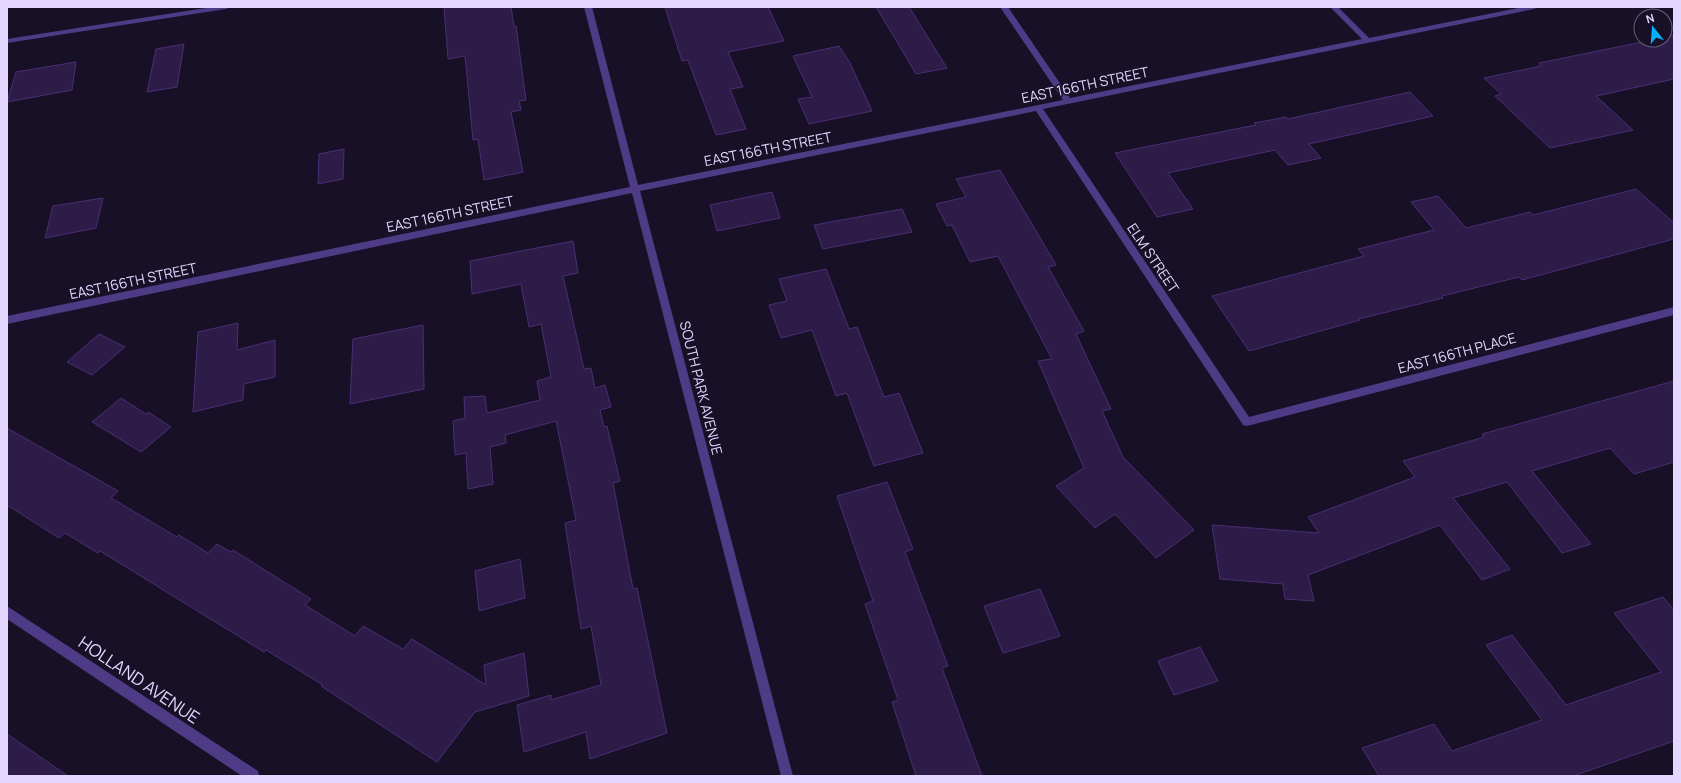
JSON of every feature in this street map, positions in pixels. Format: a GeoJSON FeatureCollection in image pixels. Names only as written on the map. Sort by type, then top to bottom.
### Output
{"type":"FeatureCollection","features":[{"type":"Feature","properties":{"kind":"street"},"geometry":{"type":"LineString","coordinates":[[7,41],[226,7]]}},
{"type":"Feature","properties":{"kind":"street","name":"SOUTH PARK AVENUE"},"geometry":{"type":"LineString","coordinates":[[588,7],[787,776]]}},
{"type":"Feature","properties":{"kind":"street"},"geometry":{"type":"LineString","coordinates":[[1004,7],[1068,102]]}},
{"type":"Feature","properties":{"kind":"street"},"geometry":{"type":"LineString","coordinates":[[1334,7],[1368,41]]}},
{"type":"Feature","properties":{"kind":"street","name":"EAST 166TH STREET"},"geometry":{"type":"LineString","coordinates":[[7,320],[635,189],[1534,7]]}},
{"type":"Feature","properties":{"kind":"street","name":"ELM STREET"},"geometry":{"type":"LineString","coordinates":[[1038,108],[1247,422]]}},
{"type":"Feature","properties":{"kind":"street","name":"EAST 166TH PLACE"},"geometry":{"type":"LineString","coordinates":[[1247,422],[1674,311]]}},
{"type":"Feature","properties":{"kind":"street","name":"HOLLAND AVENUE"},"geometry":{"type":"LineString","coordinates":[[7,612],[253,776]]}},
{"type":"Feature","properties":{"kind":"building"},"geometry":{"type":"Polygon","coordinates":[[[444,7],[511,7],[514,26],[516,26],[526,100],[519,101],[521,110],[511,112],[523,172],[484,180],[478,139],[473,140],[465,56],[448,59],[444,7]]]}},
{"type":"Feature","properties":{"kind":"building"},"geometry":{"type":"Polygon","coordinates":[[[665,7],[768,7],[784,41],[728,52],[743,87],[730,89],[746,129],[716,135],[688,60],[682,61],[665,7]]]}},
{"type":"Feature","properties":{"kind":"building"},"geometry":{"type":"Polygon","coordinates":[[[876,7],[909,7],[947,68],[916,74],[876,7]]]}},
{"type":"Feature","properties":{"kind":"building"},"geometry":{"type":"Polygon","coordinates":[[[1673,35],[1674,79],[1596,96],[1633,130],[1550,148],[1495,96],[1501,94],[1484,78],[1541,66],[1539,63],[1633,44],[1633,48],[1673,48],[1673,35]]]}},
{"type":"Feature","properties":{"kind":"building"},"geometry":{"type":"Polygon","coordinates":[[[184,44],[177,87],[147,92],[156,49],[184,44]]]}},
{"type":"Feature","properties":{"kind":"building"},"geometry":{"type":"Polygon","coordinates":[[[839,46],[850,63],[872,111],[809,124],[798,99],[812,97],[793,56],[839,46]]]}},
{"type":"Feature","properties":{"kind":"building"},"geometry":{"type":"Polygon","coordinates":[[[76,62],[72,90],[7,102],[16,72],[76,62]]]}},
{"type":"Feature","properties":{"kind":"building"},"geometry":{"type":"Polygon","coordinates":[[[1410,92],[1433,116],[1309,144],[1321,158],[1288,165],[1275,150],[1168,173],[1193,209],[1157,217],[1115,153],[1256,125],[1254,123],[1286,117],[1288,119],[1410,92]]]}},
{"type":"Feature","properties":{"kind":"building"},"geometry":{"type":"Polygon","coordinates":[[[344,149],[343,179],[318,184],[319,154],[344,149]]]}},
{"type":"Feature","properties":{"kind":"building"},"geometry":{"type":"Polygon","coordinates":[[[1000,170],[1056,265],[1048,267],[1084,331],[1076,334],[1111,409],[1102,411],[1123,457],[1194,530],[1156,558],[1115,514],[1095,528],[1056,486],[1084,468],[1038,361],[1052,359],[998,256],[970,262],[952,225],[947,226],[936,204],[966,197],[956,179],[1000,170]]]}},
{"type":"Feature","properties":{"kind":"building"},"geometry":{"type":"Polygon","coordinates":[[[1636,189],[1674,223],[1674,239],[1522,280],[1519,277],[1442,296],[1443,298],[1359,319],[1360,320],[1249,351],[1212,296],[1364,256],[1358,249],[1434,230],[1411,202],[1438,196],[1466,228],[1530,212],[1533,215],[1636,189]]]}},
{"type":"Feature","properties":{"kind":"building"},"geometry":{"type":"Polygon","coordinates":[[[772,192],[780,218],[717,231],[710,205],[772,192]]]}},
{"type":"Feature","properties":{"kind":"building"},"geometry":{"type":"Polygon","coordinates":[[[103,198],[96,228],[45,238],[53,206],[103,198]]]}},
{"type":"Feature","properties":{"kind":"building"},"geometry":{"type":"Polygon","coordinates":[[[902,209],[912,232],[823,249],[814,225],[902,209]]]}},
{"type":"Feature","properties":{"kind":"building"},"geometry":{"type":"Polygon","coordinates":[[[573,241],[578,273],[563,276],[584,369],[591,368],[595,388],[605,385],[611,407],[600,410],[604,427],[607,426],[620,481],[613,483],[633,589],[637,588],[667,733],[590,759],[586,732],[524,752],[517,705],[551,695],[551,700],[601,685],[591,626],[581,629],[565,523],[576,520],[556,421],[505,435],[506,443],[490,447],[493,484],[468,489],[466,453],[455,455],[453,421],[465,418],[464,397],[485,396],[487,413],[540,400],[537,381],[551,377],[541,324],[529,327],[521,284],[472,294],[470,261],[573,241]]]}},
{"type":"Feature","properties":{"kind":"building"},"geometry":{"type":"Polygon","coordinates":[[[826,269],[849,329],[857,327],[884,397],[899,393],[923,453],[874,466],[847,393],[836,396],[812,330],[781,338],[769,305],[787,301],[779,279],[826,269]]]}},
{"type":"Feature","properties":{"kind":"building"},"geometry":{"type":"Polygon","coordinates":[[[238,323],[237,350],[275,340],[275,377],[244,384],[243,400],[193,412],[198,332],[238,323]]]}},
{"type":"Feature","properties":{"kind":"building"},"geometry":{"type":"Polygon","coordinates":[[[423,325],[424,389],[350,404],[353,339],[423,325]]]}},
{"type":"Feature","properties":{"kind":"building"},"geometry":{"type":"Polygon","coordinates":[[[99,334],[125,347],[92,375],[67,362],[99,334]]]}},
{"type":"Feature","properties":{"kind":"building"},"geometry":{"type":"Polygon","coordinates":[[[1674,381],[1674,462],[1634,474],[1610,448],[1532,471],[1591,544],[1562,553],[1507,482],[1453,498],[1510,569],[1482,580],[1440,525],[1308,575],[1314,601],[1285,599],[1283,584],[1220,579],[1212,525],[1319,533],[1308,517],[1415,477],[1403,461],[1484,437],[1482,434],[1674,381]]]}},
{"type":"Feature","properties":{"kind":"building"},"geometry":{"type":"Polygon","coordinates":[[[121,398],[146,414],[148,412],[171,427],[141,452],[92,422],[121,398]]]}},
{"type":"Feature","properties":{"kind":"building"},"geometry":{"type":"Polygon","coordinates":[[[7,428],[118,491],[111,498],[177,537],[179,535],[208,553],[217,544],[231,552],[233,550],[311,599],[305,605],[355,636],[363,626],[403,649],[412,639],[486,685],[484,665],[524,653],[529,696],[475,712],[437,762],[321,686],[323,685],[266,650],[264,652],[100,551],[98,553],[65,533],[59,538],[7,505],[7,428]]]}},
{"type":"Feature","properties":{"kind":"building"},"geometry":{"type":"Polygon","coordinates":[[[887,482],[913,549],[905,552],[948,666],[942,668],[982,776],[916,776],[892,702],[898,700],[865,604],[873,601],[837,496],[887,482]]]}},
{"type":"Feature","properties":{"kind":"building"},"geometry":{"type":"Polygon","coordinates":[[[520,559],[525,598],[479,611],[475,571],[520,559]]]}},
{"type":"Feature","properties":{"kind":"building"},"geometry":{"type":"Polygon","coordinates":[[[1040,589],[1060,636],[1003,653],[984,606],[1040,589]]]}},
{"type":"Feature","properties":{"kind":"building"},"geometry":{"type":"Polygon","coordinates":[[[1663,597],[1674,610],[1674,741],[1573,776],[1379,776],[1362,748],[1434,724],[1452,751],[1542,720],[1486,645],[1512,635],[1566,705],[1661,672],[1614,613],[1663,597]]]}},
{"type":"Feature","properties":{"kind":"building"},"geometry":{"type":"Polygon","coordinates":[[[1200,647],[1218,681],[1174,695],[1158,661],[1200,647]]]}},
{"type":"Feature","properties":{"kind":"building"},"geometry":{"type":"Polygon","coordinates":[[[7,734],[68,776],[7,776],[7,734]]]}}]}
